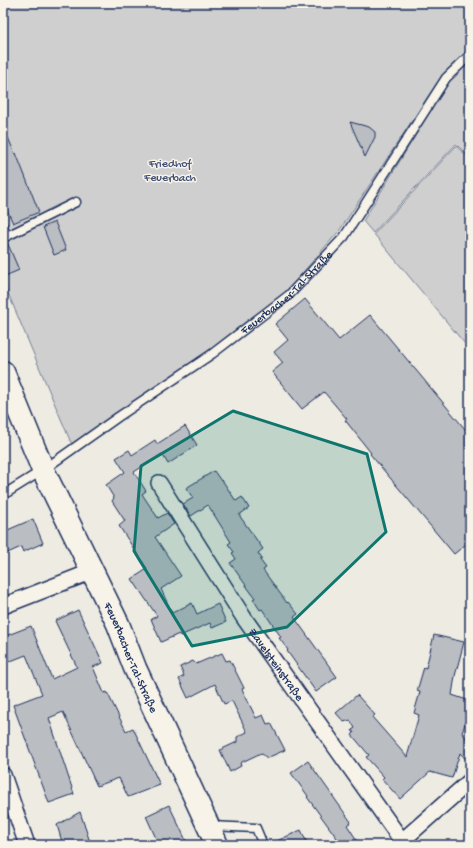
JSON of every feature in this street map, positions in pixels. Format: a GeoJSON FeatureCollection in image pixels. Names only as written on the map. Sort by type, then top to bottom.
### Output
{"type":"FeatureCollection","features":[{"type":"Feature","properties":{"kind":"main road","name":"Feuerbacher-Tal-Straße"},"geometry":{"type":"LineString","coordinates":[[3,372],[43,470],[118,624],[135,668],[213,835]]}},
{"type":"Feature","properties":{"kind":"street","name":"Zavelsteinstraße"},"geometry":{"type":"LineString","coordinates":[[159,483],[244,618],[401,843],[470,781]]}},
{"type":"Feature","properties":{"kind":"street"},"geometry":{"type":"LineString","coordinates":[[3,606],[93,571]]}},
{"type":"Feature","properties":{"kind":"street"},"geometry":{"type":"LineString","coordinates":[[3,775],[27,845]]}},
{"type":"Feature","properties":{"kind":"lane","name":"Feuerbacher-Tal-Straße"},"geometry":{"type":"LineString","coordinates":[[43,470],[118,417],[212,354],[289,295],[344,237],[446,78],[470,56]]}},
{"type":"Feature","properties":{"kind":"lane"},"geometry":{"type":"LineString","coordinates":[[3,227],[5,236],[76,202]]}},
{"type":"Feature","properties":{"kind":"lane"},"geometry":{"type":"LineString","coordinates":[[3,495],[43,470]]}},
{"type":"Feature","properties":{"kind":"lane"},"geometry":{"type":"LineString","coordinates":[[213,835],[256,828],[261,840]]}},
{"type":"Feature","properties":{"kind":"highlighted area"},"geometry":{"type":"Polygon","coordinates":[[[233,411],[367,454],[386,532],[287,627],[192,646],[134,551],[141,466],[233,411]]]}},
{"type":"Feature","properties":{"kind":"green space","name":"Friedhof Feuerbach"},"geometry":{"type":"Polygon","coordinates":[[[3,3],[470,3],[470,48],[443,74],[339,231],[270,310],[72,445],[5,286],[3,285],[3,3]]]}},
{"type":"Feature","properties":{"kind":"green space"},"geometry":{"type":"Polygon","coordinates":[[[470,61],[470,158],[456,144],[373,233],[363,221],[449,81],[470,61]]]}},
{"type":"Feature","properties":{"kind":"green space"},"geometry":{"type":"Polygon","coordinates":[[[456,146],[470,159],[470,350],[374,234],[456,146]]]}},
{"type":"Feature","properties":{"kind":"building"},"geometry":{"type":"Polygon","coordinates":[[[350,122],[369,127],[375,132],[375,137],[365,157],[350,122]]]}},
{"type":"Feature","properties":{"kind":"building"},"geometry":{"type":"Polygon","coordinates":[[[3,126],[15,154],[16,153],[39,212],[13,223],[3,201],[3,126]]]}},
{"type":"Feature","properties":{"kind":"building"},"geometry":{"type":"Polygon","coordinates":[[[55,222],[66,250],[54,255],[43,227],[55,222]]]}},
{"type":"Feature","properties":{"kind":"building"},"geometry":{"type":"Polygon","coordinates":[[[3,242],[7,242],[19,270],[3,277],[3,242]]]}},
{"type":"Feature","properties":{"kind":"building"},"geometry":{"type":"Polygon","coordinates":[[[305,299],[339,340],[370,315],[470,435],[470,541],[454,554],[370,454],[371,453],[345,420],[347,419],[324,392],[302,409],[272,372],[283,363],[274,352],[288,340],[275,324],[305,299]]]}},
{"type":"Feature","properties":{"kind":"building"},"geometry":{"type":"Polygon","coordinates":[[[185,426],[197,445],[168,464],[162,454],[134,472],[146,491],[142,494],[158,518],[167,513],[174,524],[155,537],[181,576],[161,589],[172,613],[192,603],[197,614],[218,604],[226,622],[212,628],[210,623],[180,636],[179,634],[161,642],[151,619],[157,616],[132,579],[147,569],[119,526],[125,521],[112,501],[114,498],[106,485],[125,472],[116,458],[129,450],[132,455],[155,440],[157,444],[185,426]]]}},
{"type":"Feature","properties":{"kind":"building"},"geometry":{"type":"Polygon","coordinates":[[[214,471],[236,501],[242,497],[249,508],[239,515],[263,549],[258,553],[262,559],[260,560],[266,568],[263,570],[287,603],[288,602],[298,614],[294,617],[337,677],[316,692],[287,651],[288,650],[279,638],[281,637],[262,609],[260,610],[253,599],[255,598],[230,563],[236,559],[232,553],[234,552],[228,544],[231,542],[208,505],[191,516],[183,504],[193,498],[186,488],[214,471]]]}},
{"type":"Feature","properties":{"kind":"building"},"geometry":{"type":"Polygon","coordinates":[[[33,519],[43,543],[23,552],[21,547],[3,555],[3,532],[33,519]]]}},
{"type":"Feature","properties":{"kind":"building"},"geometry":{"type":"Polygon","coordinates":[[[78,610],[103,663],[93,667],[104,693],[107,692],[126,731],[133,728],[160,785],[128,797],[119,778],[97,786],[63,712],[49,718],[74,794],[49,803],[13,705],[42,694],[26,655],[3,664],[3,637],[31,626],[52,679],[77,667],[55,621],[78,610]]]}},
{"type":"Feature","properties":{"kind":"building"},"geometry":{"type":"Polygon","coordinates":[[[434,635],[464,642],[455,676],[452,695],[470,701],[470,709],[462,733],[470,742],[470,764],[460,753],[452,778],[430,772],[400,799],[382,779],[384,777],[366,757],[369,755],[352,735],[354,733],[352,730],[355,728],[350,720],[344,722],[336,713],[357,695],[375,715],[372,717],[407,757],[419,715],[414,713],[420,692],[417,691],[424,667],[426,668],[434,635]]]}},
{"type":"Feature","properties":{"kind":"building"},"geometry":{"type":"Polygon","coordinates":[[[222,653],[226,661],[230,660],[244,688],[242,689],[256,718],[263,715],[267,724],[271,723],[285,750],[267,758],[261,753],[240,763],[241,766],[230,772],[220,750],[237,742],[237,737],[247,732],[232,701],[224,704],[215,684],[188,698],[179,679],[184,676],[180,667],[193,661],[196,664],[222,653]]]}},
{"type":"Feature","properties":{"kind":"building"},"geometry":{"type":"Polygon","coordinates":[[[308,761],[351,822],[347,825],[360,845],[342,845],[291,773],[308,761]]]}},
{"type":"Feature","properties":{"kind":"building"},"geometry":{"type":"Polygon","coordinates":[[[169,805],[188,845],[159,845],[146,816],[169,805]]]}},
{"type":"Feature","properties":{"kind":"building"},"geometry":{"type":"Polygon","coordinates":[[[80,812],[91,845],[63,845],[57,825],[80,812]]]}},
{"type":"Feature","properties":{"kind":"building"},"geometry":{"type":"Polygon","coordinates":[[[301,830],[308,845],[268,845],[301,830]]]}}]}
